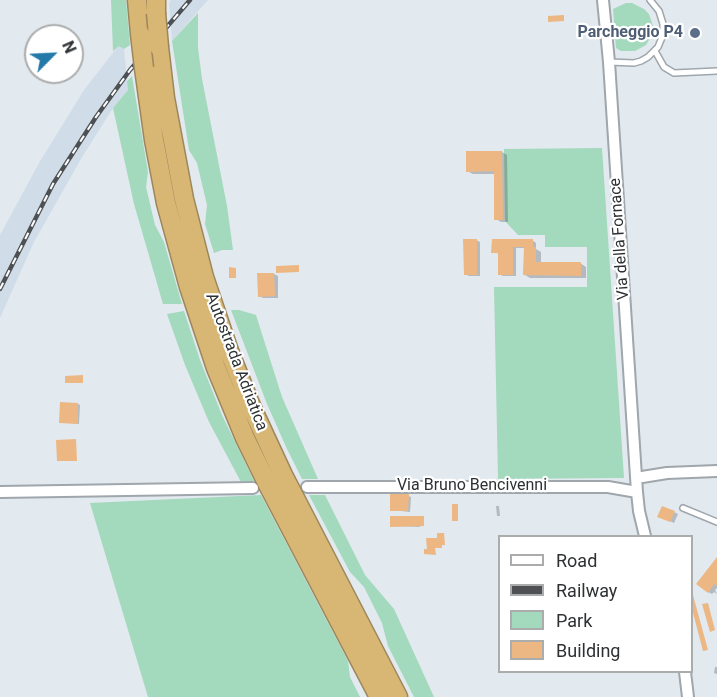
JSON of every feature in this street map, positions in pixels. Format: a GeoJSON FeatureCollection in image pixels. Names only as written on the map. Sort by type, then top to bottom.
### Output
{"type":"FeatureCollection","features":[{"type":"Feature","properties":{"kind":"highway","name":"Autostrada Adriatica"},"geometry":{"type":"LineString","coordinates":[[137,0],[155,149],[166,203],[189,287],[216,368],[241,429],[267,483],[379,697]]}},
{"type":"Feature","properties":{"kind":"highway","name":"Autostrada Adriatica"},"geometry":{"type":"LineString","coordinates":[[156,6],[165,98],[184,200],[204,277],[229,351],[278,464],[398,697]]}},
{"type":"Feature","properties":{"kind":"street","name":"Via della Fornace"},"geometry":{"type":"LineString","coordinates":[[603,0],[637,492],[645,535]]}},
{"type":"Feature","properties":{"kind":"street"},"geometry":{"type":"LineString","coordinates":[[636,478],[667,473],[717,471]]}},
{"type":"Feature","properties":{"kind":"street","name":"Via Bruno Bencivenni"},"geometry":{"type":"LineString","coordinates":[[307,487],[609,487],[637,492]]}},
{"type":"Feature","properties":{"kind":"street"},"geometry":{"type":"LineString","coordinates":[[0,492],[253,488]]}},
{"type":"Feature","properties":{"kind":"street"},"geometry":{"type":"LineString","coordinates":[[685,673],[688,697]]}},
{"type":"Feature","properties":{"kind":"lane"},"geometry":{"type":"LineString","coordinates":[[609,62],[634,63],[655,51],[663,35],[663,24],[659,11],[650,0]]}},
{"type":"Feature","properties":{"kind":"lane"},"geometry":{"type":"LineString","coordinates":[[655,51],[664,67],[674,73],[717,71]]}},
{"type":"Feature","properties":{"kind":"lane"},"geometry":{"type":"LineString","coordinates":[[683,508],[717,522]]}},
{"type":"Feature","properties":{"kind":"shaded area"},"geometry":{"type":"Polygon","coordinates":[[[171,0],[208,0],[172,41],[169,3],[171,0]]]}},
{"type":"Feature","properties":{"kind":"shaded area"},"geometry":{"type":"Polygon","coordinates":[[[119,45],[124,49],[128,90],[113,108],[81,159],[34,242],[0,318],[0,235],[39,163],[84,90],[119,45]]]}},
{"type":"Feature","properties":{"kind":"green space"},"geometry":{"type":"Polygon","coordinates":[[[111,0],[126,0],[130,45],[124,49],[119,46],[113,51],[111,0]]]}},
{"type":"Feature","properties":{"kind":"green space"},"geometry":{"type":"Polygon","coordinates":[[[626,3],[632,3],[644,9],[649,14],[653,26],[653,33],[646,45],[635,51],[621,51],[616,48],[613,9],[626,3]]]}},
{"type":"Feature","properties":{"kind":"green space"},"geometry":{"type":"Polygon","coordinates":[[[198,13],[198,48],[202,79],[227,206],[233,250],[214,253],[205,224],[207,205],[197,163],[189,150],[172,41],[198,13]]]}},
{"type":"Feature","properties":{"kind":"green space"},"geometry":{"type":"Polygon","coordinates":[[[132,76],[148,172],[146,187],[155,225],[164,242],[182,304],[163,304],[134,204],[113,108],[128,90],[127,81],[132,76]]]}},
{"type":"Feature","properties":{"kind":"green space"},"geometry":{"type":"Polygon","coordinates":[[[602,148],[624,478],[498,479],[494,287],[587,287],[587,247],[545,247],[545,235],[518,235],[505,221],[504,149],[602,148]]]}},
{"type":"Feature","properties":{"kind":"green space"},"geometry":{"type":"Polygon","coordinates":[[[231,310],[256,315],[282,397],[318,479],[302,479],[267,404],[231,310]]]}},
{"type":"Feature","properties":{"kind":"green space"},"geometry":{"type":"Polygon","coordinates":[[[184,311],[222,415],[254,481],[241,482],[209,422],[185,365],[167,314],[184,311]]]}},
{"type":"Feature","properties":{"kind":"green space"},"geometry":{"type":"Polygon","coordinates":[[[261,495],[348,661],[350,677],[360,697],[148,697],[90,503],[261,495]]]}},
{"type":"Feature","properties":{"kind":"green space"},"geometry":{"type":"Polygon","coordinates":[[[309,495],[325,495],[365,575],[394,609],[434,697],[414,697],[388,646],[382,623],[364,587],[350,572],[309,495]]]}},
{"type":"Feature","properties":{"kind":"building"},"geometry":{"type":"Polygon","coordinates":[[[564,15],[564,21],[548,22],[548,16],[564,15]]]}},
{"type":"Feature","properties":{"kind":"building"},"geometry":{"type":"Polygon","coordinates":[[[466,151],[502,151],[503,220],[494,220],[494,171],[466,172],[466,151]]]}},
{"type":"Feature","properties":{"kind":"building"},"geometry":{"type":"Polygon","coordinates":[[[463,239],[477,239],[477,275],[464,275],[463,239]]]}},
{"type":"Feature","properties":{"kind":"building"},"geometry":{"type":"Polygon","coordinates":[[[492,239],[533,239],[533,247],[536,247],[536,262],[581,262],[581,276],[523,275],[524,247],[513,247],[513,275],[498,275],[498,253],[491,253],[492,239]]]}},
{"type":"Feature","properties":{"kind":"building"},"geometry":{"type":"Polygon","coordinates":[[[299,265],[299,272],[276,273],[276,266],[299,265]]]}},
{"type":"Feature","properties":{"kind":"building"},"geometry":{"type":"Polygon","coordinates":[[[229,267],[236,268],[236,278],[229,278],[229,267]]]}},
{"type":"Feature","properties":{"kind":"building"},"geometry":{"type":"Polygon","coordinates":[[[257,273],[274,273],[275,296],[258,297],[257,273]]]}},
{"type":"Feature","properties":{"kind":"building"},"geometry":{"type":"Polygon","coordinates":[[[83,375],[83,383],[65,383],[65,376],[83,375]]]}},
{"type":"Feature","properties":{"kind":"building"},"geometry":{"type":"Polygon","coordinates":[[[60,402],[78,403],[78,424],[59,423],[60,402]]]}},
{"type":"Feature","properties":{"kind":"building"},"geometry":{"type":"Polygon","coordinates":[[[76,439],[77,461],[57,461],[56,440],[76,439]]]}},
{"type":"Feature","properties":{"kind":"building"},"geometry":{"type":"Polygon","coordinates":[[[390,494],[409,494],[408,511],[390,511],[390,494]]]}},
{"type":"Feature","properties":{"kind":"building"},"geometry":{"type":"Polygon","coordinates":[[[452,504],[458,504],[458,521],[452,521],[452,504]]]}},
{"type":"Feature","properties":{"kind":"building"},"geometry":{"type":"Polygon","coordinates":[[[662,506],[675,511],[670,522],[657,517],[662,506]]]}},
{"type":"Feature","properties":{"kind":"building"},"geometry":{"type":"Polygon","coordinates":[[[390,516],[424,516],[424,526],[390,527],[390,516]]]}},
{"type":"Feature","properties":{"kind":"building"},"geometry":{"type":"Polygon","coordinates":[[[437,533],[444,533],[445,545],[442,545],[442,548],[435,548],[436,555],[424,554],[424,549],[427,549],[426,538],[437,538],[437,533]]]}},
{"type":"Feature","properties":{"kind":"building"},"geometry":{"type":"Polygon","coordinates":[[[717,557],[717,586],[714,584],[708,593],[696,584],[717,557]]]}},
{"type":"Feature","properties":{"kind":"building"},"geometry":{"type":"Polygon","coordinates":[[[693,595],[708,650],[703,651],[693,613],[693,595]]]}},
{"type":"Feature","properties":{"kind":"building"},"geometry":{"type":"Polygon","coordinates":[[[708,603],[715,630],[710,632],[702,604],[708,603]]]}},
{"type":"Feature","properties":{"kind":"railway"},"geometry":{"type":"LineString","coordinates":[[0,289],[53,184],[96,117],[130,70],[190,0]]}},
{"type":"Feature","properties":{"kind":"place","name":"Parcheggio P4"},"geometry":{"type":"Point","coordinates":[695,33]}}]}
